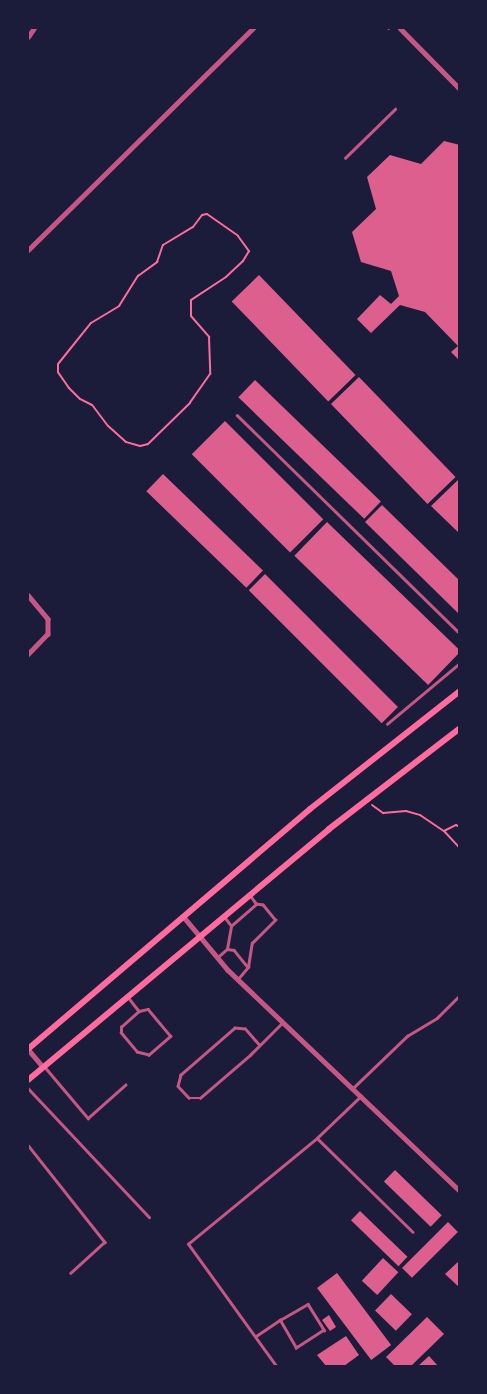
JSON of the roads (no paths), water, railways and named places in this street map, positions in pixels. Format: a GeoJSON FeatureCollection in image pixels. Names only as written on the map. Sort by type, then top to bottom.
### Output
{"type":"FeatureCollection","features":[{"type":"Feature","properties":{"kind":"main road"},"geometry":{"type":"LineString","coordinates":[[28,1049],[310,809],[460,691]]}},
{"type":"Feature","properties":{"kind":"main road"},"geometry":{"type":"LineString","coordinates":[[28,1080],[223,916],[368,799],[460,728]]}},
{"type":"Feature","properties":{"kind":"street"},"geometry":{"type":"LineString","coordinates":[[28,37],[34,28]]}},
{"type":"Feature","properties":{"kind":"street"},"geometry":{"type":"LineString","coordinates":[[28,250],[253,28]]}},
{"type":"Feature","properties":{"kind":"street"},"geometry":{"type":"LineString","coordinates":[[400,28],[460,88]]}},
{"type":"Feature","properties":{"kind":"street"},"geometry":{"type":"LineString","coordinates":[[28,594],[48,619],[48,634],[28,655]]}},
{"type":"Feature","properties":{"kind":"street"},"geometry":{"type":"LineString","coordinates":[[183,916],[198,937],[238,979],[460,1190]]}},
{"type":"Feature","properties":{"kind":"street"},"geometry":{"type":"LineString","coordinates":[[28,1049],[43,1067]]}},
{"type":"Feature","properties":{"kind":"lane"},"geometry":{"type":"LineString","coordinates":[[345,158],[395,109]]}},
{"type":"Feature","properties":{"kind":"lane"},"geometry":{"type":"LineString","coordinates":[[238,415],[460,633]]}},
{"type":"Feature","properties":{"kind":"lane"},"geometry":{"type":"LineString","coordinates":[[386,724],[460,663]]}},
{"type":"Feature","properties":{"kind":"lane"},"geometry":{"type":"LineString","coordinates":[[238,979],[248,967],[252,943],[275,920],[263,905],[256,904],[249,895]]}},
{"type":"Feature","properties":{"kind":"lane"},"geometry":{"type":"LineString","coordinates":[[217,958],[227,949],[231,926],[256,904]]}},
{"type":"Feature","properties":{"kind":"lane"},"geometry":{"type":"LineString","coordinates":[[223,916],[231,926]]}},
{"type":"Feature","properties":{"kind":"lane"},"geometry":{"type":"LineString","coordinates":[[227,949],[234,950],[248,967]]}},
{"type":"Feature","properties":{"kind":"lane"},"geometry":{"type":"LineString","coordinates":[[353,1088],[407,1036],[437,1018],[460,995]]}},
{"type":"Feature","properties":{"kind":"lane"},"geometry":{"type":"LineString","coordinates":[[128,996],[139,1010]]}},
{"type":"Feature","properties":{"kind":"lane"},"geometry":{"type":"LineString","coordinates":[[148,1009],[171,1036],[149,1055],[137,1052],[121,1033],[121,1027],[139,1010],[148,1009]]}},
{"type":"Feature","properties":{"kind":"lane"},"geometry":{"type":"LineString","coordinates":[[259,1045],[245,1029],[235,1028],[181,1075],[178,1086],[188,1098],[200,1098],[259,1045],[284,1022]]}},
{"type":"Feature","properties":{"kind":"lane"},"geometry":{"type":"LineString","coordinates":[[43,1067],[88,1118],[125,1085]]}},
{"type":"Feature","properties":{"kind":"lane"},"geometry":{"type":"LineString","coordinates":[[28,1088],[149,1217]]}},
{"type":"Feature","properties":{"kind":"lane"},"geometry":{"type":"LineString","coordinates":[[276,1366],[188,1244],[317,1138],[362,1096]]}},
{"type":"Feature","properties":{"kind":"lane"},"geometry":{"type":"LineString","coordinates":[[317,1138],[413,1232]]}},
{"type":"Feature","properties":{"kind":"lane"},"geometry":{"type":"LineString","coordinates":[[28,1145],[105,1242],[71,1273]]}},
{"type":"Feature","properties":{"kind":"lane"},"geometry":{"type":"LineString","coordinates":[[256,1336],[280,1320],[308,1304],[324,1330],[296,1348],[280,1320]]}}]}
